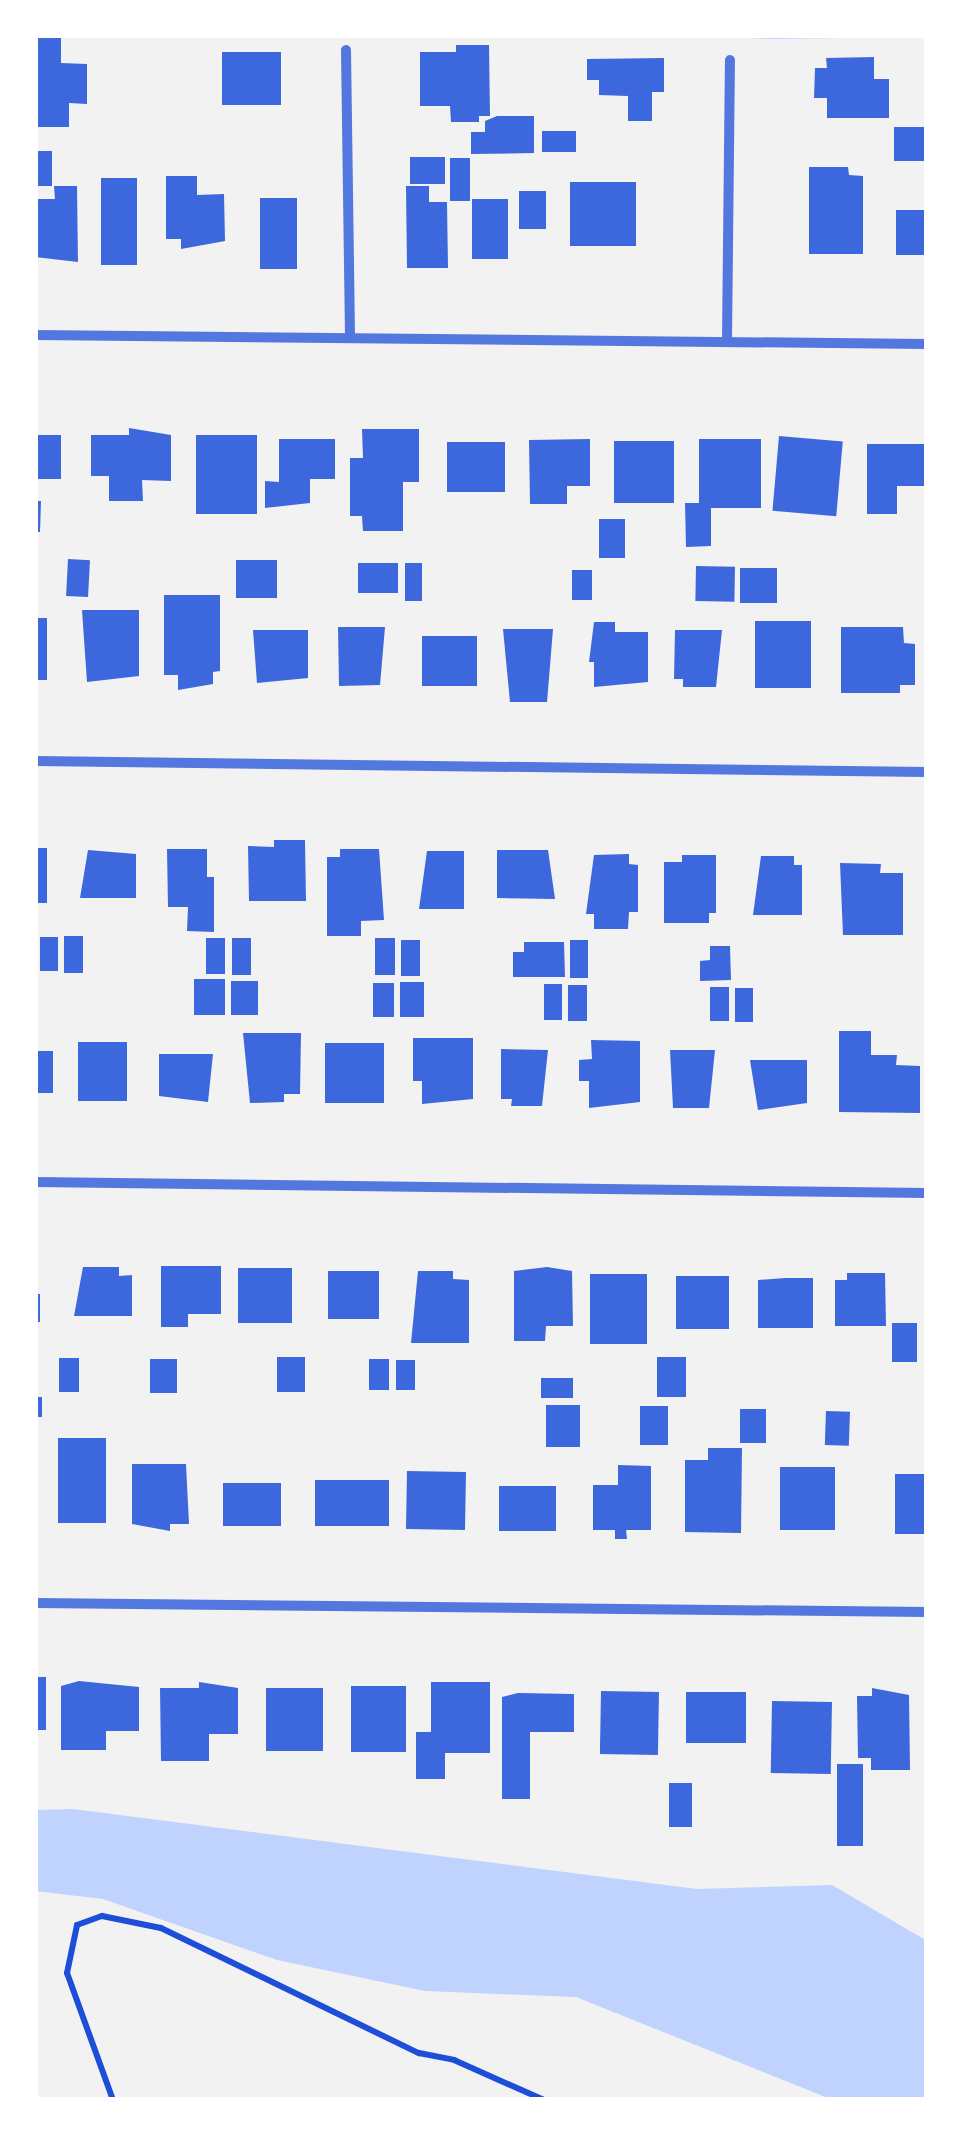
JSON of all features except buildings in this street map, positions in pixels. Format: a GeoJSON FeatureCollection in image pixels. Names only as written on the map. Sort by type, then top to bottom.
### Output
{"type":"FeatureCollection","features":[{"type":"Feature","properties":{"kind":"street"},"geometry":{"type":"LineString","coordinates":[[346,50],[350,336]]}},
{"type":"Feature","properties":{"kind":"street"},"geometry":{"type":"LineString","coordinates":[[727,341],[730,60]]}},
{"type":"Feature","properties":{"kind":"street"},"geometry":{"type":"LineString","coordinates":[[35,336],[927,344]]}},
{"type":"Feature","properties":{"kind":"street"},"geometry":{"type":"LineString","coordinates":[[35,761],[927,772]]}},
{"type":"Feature","properties":{"kind":"street"},"geometry":{"type":"LineString","coordinates":[[35,1182],[927,1193]]}},
{"type":"Feature","properties":{"kind":"street"},"geometry":{"type":"LineString","coordinates":[[35,1603],[927,1612]]}},
{"type":"Feature","properties":{"kind":"path"},"geometry":{"type":"LineString","coordinates":[[113,2100],[68,1973],[77,1924],[102,1916],[162,1928],[404,2046],[544,2100]]}},
{"type":"Feature","properties":{"kind":"water"},"geometry":{"type":"Polygon","coordinates":[[[688,35],[927,35],[927,37],[769,39],[688,35]]]}},
{"type":"Feature","properties":{"kind":"water"},"geometry":{"type":"Polygon","coordinates":[[[73,1809],[697,1889],[832,1885],[927,1941],[927,2100],[833,2100],[576,1997],[425,1991],[277,1960],[103,1899],[35,1891],[35,1810],[73,1809]]]}}]}
